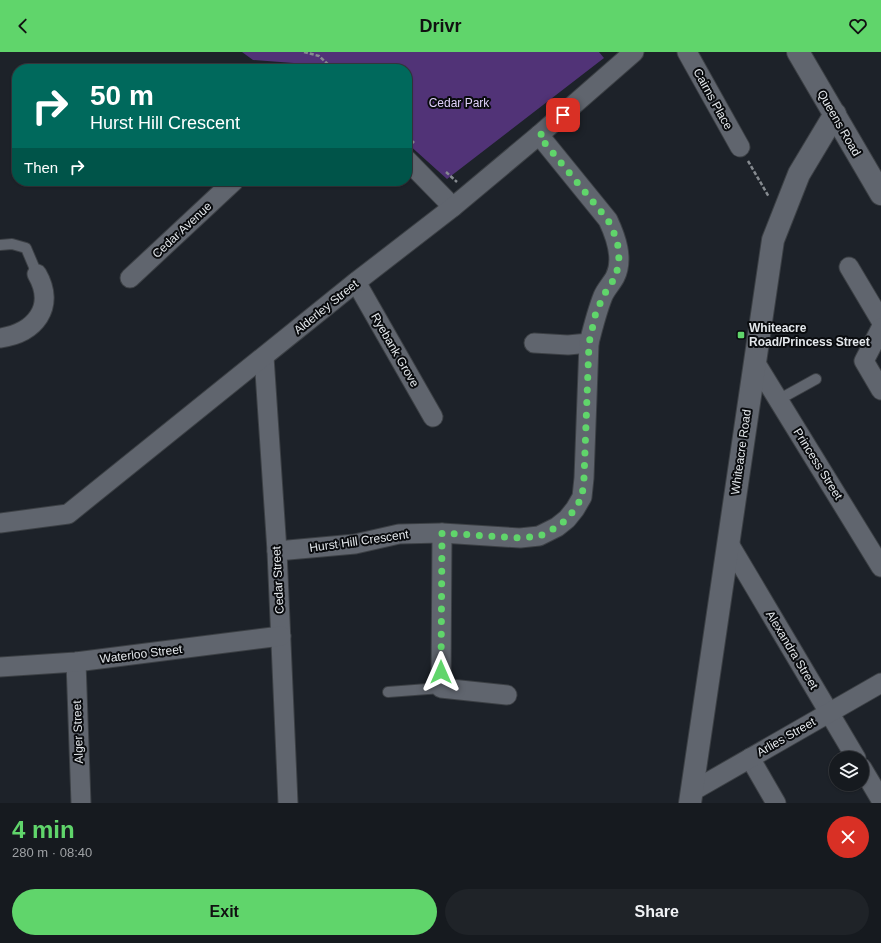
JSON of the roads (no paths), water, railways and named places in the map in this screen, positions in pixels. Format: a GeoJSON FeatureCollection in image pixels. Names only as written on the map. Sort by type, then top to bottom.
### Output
{"type":"FeatureCollection","features":[{"type":"Feature","properties":{"kind":"main road","name":"Queens Road"},"geometry":{"type":"LineString","coordinates":[[798,52],[881,194]]}},
{"type":"Feature","properties":{"kind":"main road","name":"Whiteacre Road"},"geometry":{"type":"LineString","coordinates":[[690,798],[772,240],[799,174],[835,114]]}},
{"type":"Feature","properties":{"kind":"street","name":"Alderley Street"},"geometry":{"type":"LineString","coordinates":[[0,523],[68,514],[356,282],[453,207],[539,136],[634,52]]}},
{"type":"Feature","properties":{"kind":"street","name":"Cairns Place"},"geometry":{"type":"LineString","coordinates":[[687,52],[740,147]]}},
{"type":"Feature","properties":{"kind":"street","name":"Hurst Hill Crescent"},"geometry":{"type":"LineString","coordinates":[[277,551],[355,544],[399,534],[442,533],[520,538],[540,536],[557,527],[567,519],[575,509],[582,497],[584,478],[589,343],[596,312],[605,293],[616,276],[619,260],[618,246],[608,220],[539,136]]}},
{"type":"Feature","properties":{"kind":"street"},"geometry":{"type":"LineString","coordinates":[[412,165],[453,207]]}},
{"type":"Feature","properties":{"kind":"street","name":"Cedar Avenue"},"geometry":{"type":"LineString","coordinates":[[130,278],[229,186]]}},
{"type":"Feature","properties":{"kind":"street"},"geometry":{"type":"LineString","coordinates":[[849,267],[881,321]]}},
{"type":"Feature","properties":{"kind":"street"},"geometry":{"type":"LineString","coordinates":[[0,338],[16,335],[27,329],[36,321],[44,303],[45,294],[43,284],[37,274]]}},
{"type":"Feature","properties":{"kind":"street","name":"Ryebank Grove"},"geometry":{"type":"LineString","coordinates":[[356,282],[433,417]]}},
{"type":"Feature","properties":{"kind":"street"},"geometry":{"type":"LineString","coordinates":[[881,328],[864,361],[881,390]]}},
{"type":"Feature","properties":{"kind":"street"},"geometry":{"type":"LineString","coordinates":[[534,343],[568,345],[589,343]]}},
{"type":"Feature","properties":{"kind":"street","name":"Cedar Street"},"geometry":{"type":"LineString","coordinates":[[264,357],[277,551],[288,803]]}},
{"type":"Feature","properties":{"kind":"street","name":"Princess Street"},"geometry":{"type":"LineString","coordinates":[[754,362],[881,567]]}},
{"type":"Feature","properties":{"kind":"street"},"geometry":{"type":"LineString","coordinates":[[442,533],[441,688],[507,695]]}},
{"type":"Feature","properties":{"kind":"street","name":"Alexandra Street"},"geometry":{"type":"LineString","coordinates":[[728,542],[852,751]]}},
{"type":"Feature","properties":{"kind":"street","name":"Waterloo Street"},"geometry":{"type":"LineString","coordinates":[[0,667],[76,662],[281,636]]}},
{"type":"Feature","properties":{"kind":"street","name":"Alger Street"},"geometry":{"type":"LineString","coordinates":[[76,662],[80,803]]}},
{"type":"Feature","properties":{"kind":"street","name":"Arlies Street"},"geometry":{"type":"LineString","coordinates":[[690,798],[750,758],[881,683]]}},
{"type":"Feature","properties":{"kind":"street"},"geometry":{"type":"LineString","coordinates":[[750,758],[776,803]]}},
{"type":"Feature","properties":{"kind":"street"},"geometry":{"type":"LineString","coordinates":[[869,780],[881,800]]}},
{"type":"Feature","properties":{"kind":"lane"},"geometry":{"type":"LineString","coordinates":[[0,245],[12,244],[26,248],[37,274]]}},
{"type":"Feature","properties":{"kind":"lane"},"geometry":{"type":"LineString","coordinates":[[778,400],[816,379]]}},
{"type":"Feature","properties":{"kind":"lane"},"geometry":{"type":"LineString","coordinates":[[388,692],[441,688]]}},
{"type":"Feature","properties":{"kind":"place","name":"Whiteacre Road/Princess Street"},"geometry":{"type":"Point","coordinates":[741,335]}},
{"type":"Feature","properties":{"kind":"park label","name":"Cedar Park"},"geometry":{"type":"Point","coordinates":[459,103]}}]}
